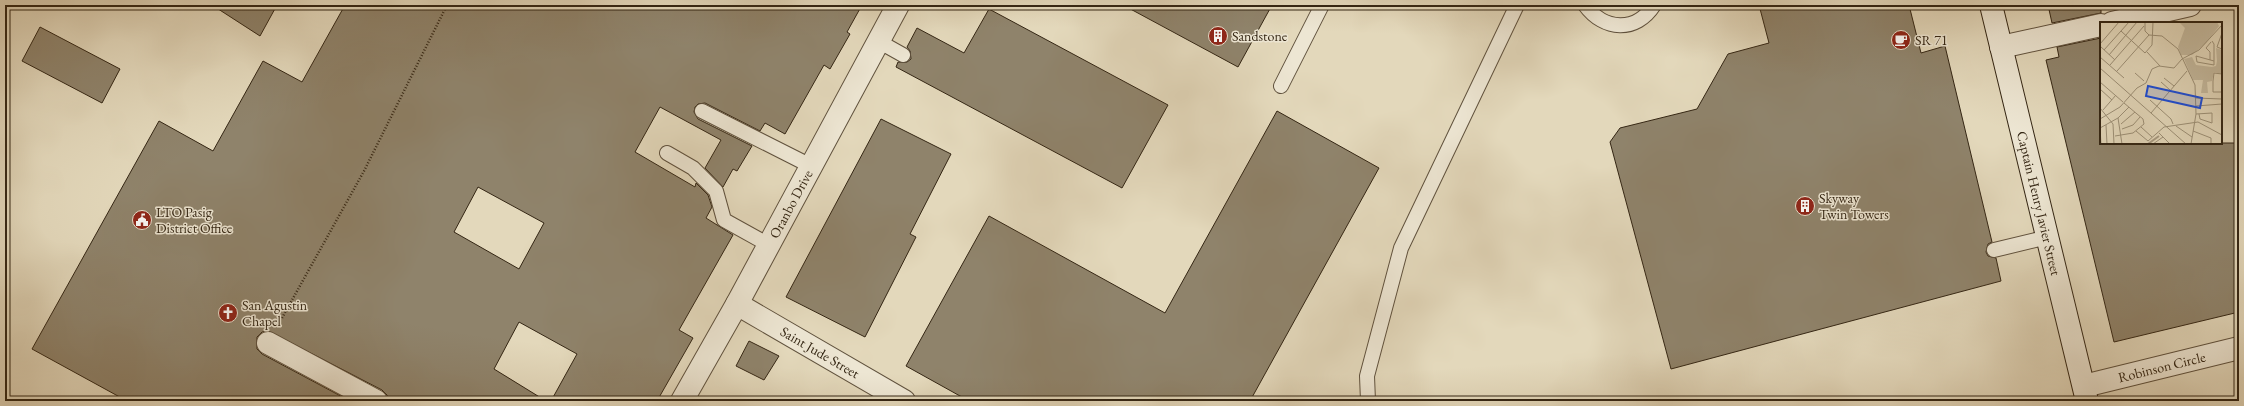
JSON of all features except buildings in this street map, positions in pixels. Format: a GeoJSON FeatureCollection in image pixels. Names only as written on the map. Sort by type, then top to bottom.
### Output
{"type":"FeatureCollection","features":[{"type":"Feature","properties":{"kind":"street","name":"Oranbo Drive"},"geometry":{"type":"LineString","coordinates":[[682,401],[737,304],[898,5]]}},
{"type":"Feature","properties":{"kind":"street","name":"Captain Henry Javier Street"},"geometry":{"type":"LineString","coordinates":[[1991,5],[2086,394]]}},
{"type":"Feature","properties":{"kind":"street"},"geometry":{"type":"LineString","coordinates":[[2116,22],[2190,5]]}},
{"type":"Feature","properties":{"kind":"street"},"geometry":{"type":"LineString","coordinates":[[2001,46],[2100,25]]}},
{"type":"Feature","properties":{"kind":"street","name":"Saint Jude Street"},"geometry":{"type":"LineString","coordinates":[[737,304],[904,401]]}},
{"type":"Feature","properties":{"kind":"street"},"geometry":{"type":"LineString","coordinates":[[268,343],[376,401]]}},
{"type":"Feature","properties":{"kind":"street","name":"Robinson Circle"},"geometry":{"type":"LineString","coordinates":[[2086,394],[2239,348]]}},
{"type":"Feature","properties":{"kind":"lane"},"geometry":{"type":"LineString","coordinates":[[1281,86],[1322,5]]}},
{"type":"Feature","properties":{"kind":"lane"},"geometry":{"type":"LineString","coordinates":[[1368,401],[1367,376],[1401,248],[1517,5]]}},
{"type":"Feature","properties":{"kind":"lane"},"geometry":{"type":"LineString","coordinates":[[1585,5],[1593,16],[1604,23],[1618,26],[1632,23],[1645,17],[1654,5]]}},
{"type":"Feature","properties":{"kind":"lane"},"geometry":{"type":"LineString","coordinates":[[878,41],[903,55]]}},
{"type":"Feature","properties":{"kind":"lane"},"geometry":{"type":"LineString","coordinates":[[702,111],[811,166]]}},
{"type":"Feature","properties":{"kind":"lane"},"geometry":{"type":"LineString","coordinates":[[666,153],[693,168],[716,191],[724,220],[768,245]]}},
{"type":"Feature","properties":{"kind":"lane"},"geometry":{"type":"LineString","coordinates":[[1994,250],[2048,237]]}},
{"type":"Feature","properties":{"kind":"path"},"geometry":{"type":"LineString","coordinates":[[268,343],[364,171],[446,5]]}},
{"type":"Feature","properties":{"kind":"place","name":"Sandstone"},"geometry":{"type":"Point","coordinates":[1218,36]}},
{"type":"Feature","properties":{"kind":"place","name":"SR 71"},"geometry":{"type":"Point","coordinates":[1901,40]}},
{"type":"Feature","properties":{"kind":"place","name":"Skyway Twin Towers"},"geometry":{"type":"Point","coordinates":[1805,206]}},
{"type":"Feature","properties":{"kind":"place","name":"LTO Pasig District Office"},"geometry":{"type":"Point","coordinates":[142,220]}},
{"type":"Feature","properties":{"kind":"place","name":"San Agustin Chapel"},"geometry":{"type":"Point","coordinates":[228,313]}}]}
